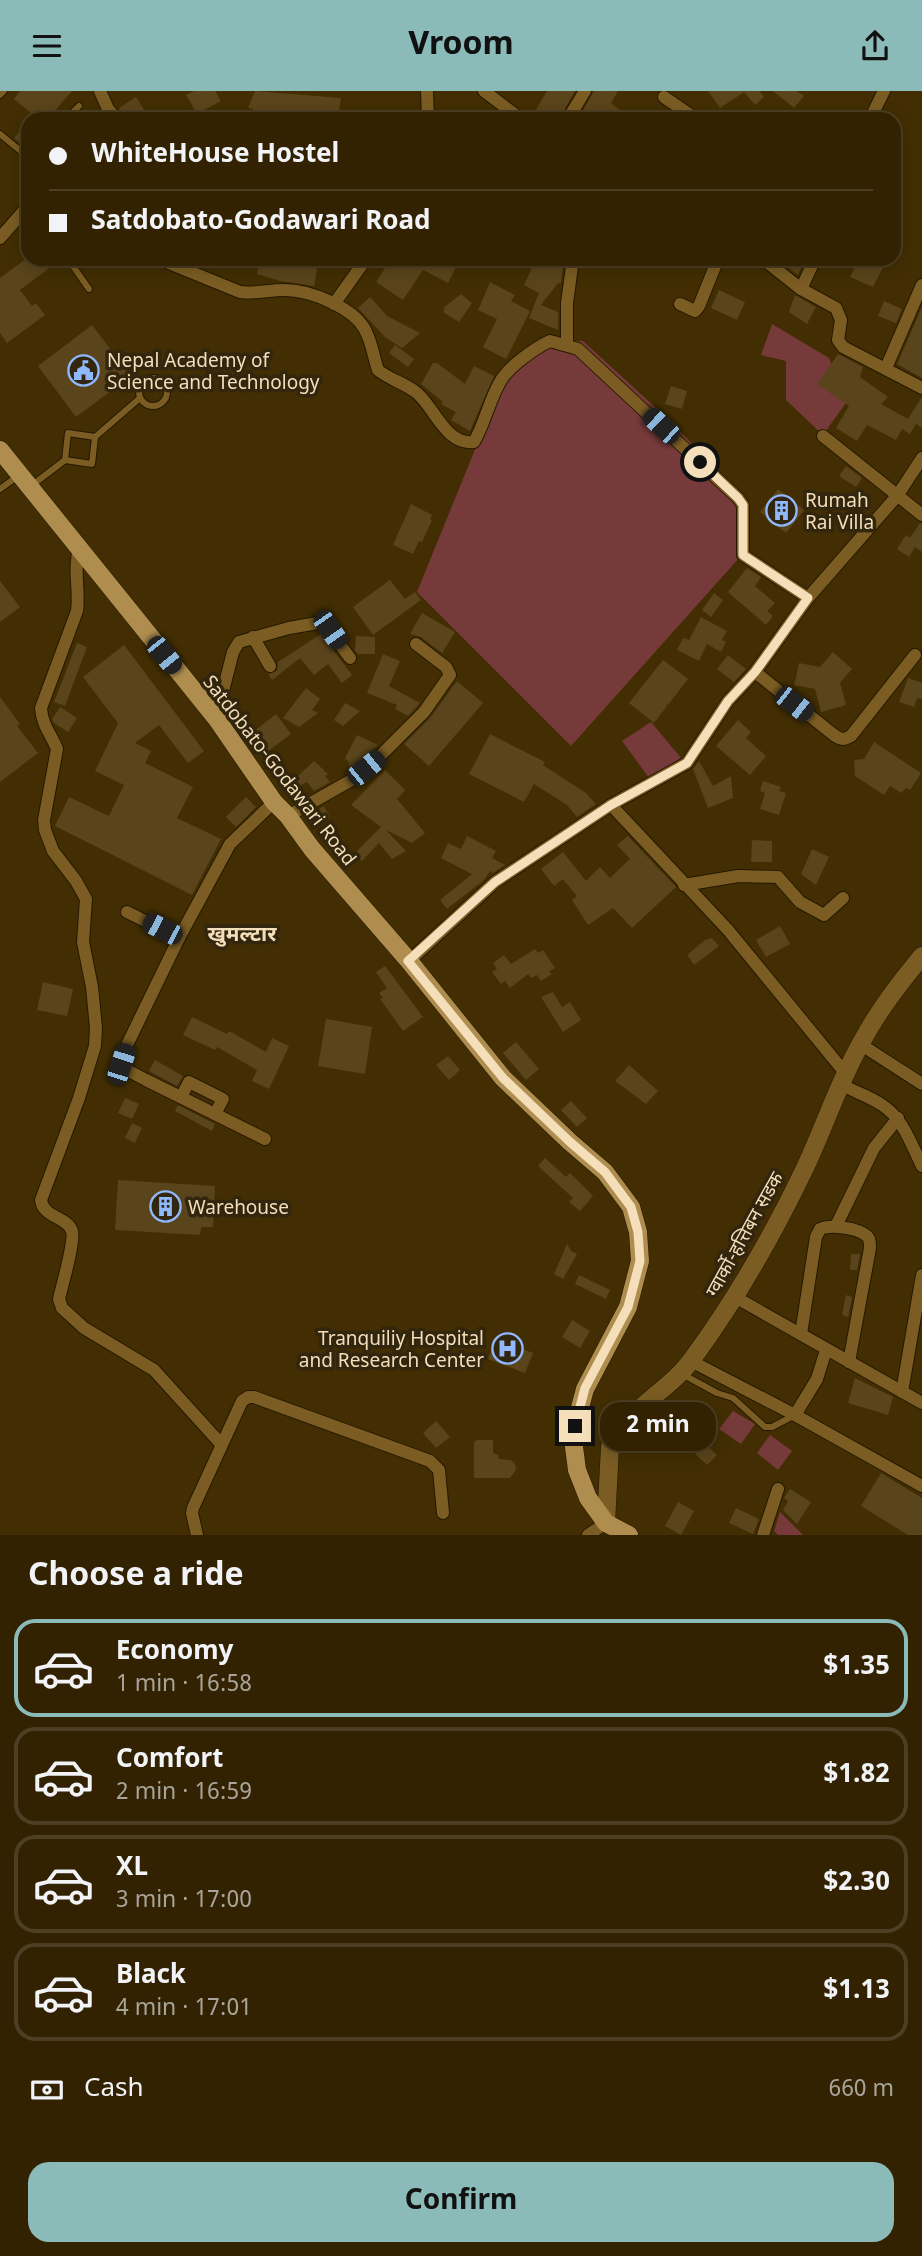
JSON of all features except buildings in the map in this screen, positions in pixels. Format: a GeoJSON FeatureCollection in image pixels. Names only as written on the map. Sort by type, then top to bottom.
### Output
{"type":"FeatureCollection","features":[{"type":"Feature","properties":{"kind":"main road","name":"Satdobato-Godawari Road"},"geometry":{"type":"LineString","coordinates":[[0,450],[216,718],[274,802],[312,849],[503,1078],[605,1172],[631,1207],[638,1232],[640,1261],[628,1307],[585,1388],[575,1426],[577,1470],[588,1498],[607,1523],[629,1535]]}},
{"type":"Feature","properties":{"kind":"main road","name":"ग्वार्को-हत्तिबन सडक"},"geometry":{"type":"LineString","coordinates":[[607,1523],[610,1447],[614,1438],[624,1425],[686,1367],[735,1297],[805,1169],[860,1044],[889,996],[922,956]]}},
{"type":"Feature","properties":{"kind":"street"},"geometry":{"type":"LineString","coordinates":[[100,91],[107,112]]}},
{"type":"Feature","properties":{"kind":"street"},"geometry":{"type":"LineString","coordinates":[[428,91],[428,112]]}},
{"type":"Feature","properties":{"kind":"street"},"geometry":{"type":"LineString","coordinates":[[484,91],[512,112]]}},
{"type":"Feature","properties":{"kind":"street"},"geometry":{"type":"LineString","coordinates":[[572,112],[585,91]]}},
{"type":"Feature","properties":{"kind":"street"},"geometry":{"type":"LineString","coordinates":[[874,112],[884,91]]}},
{"type":"Feature","properties":{"kind":"street"},"geometry":{"type":"LineString","coordinates":[[664,97],[686,112]]}},
{"type":"Feature","properties":{"kind":"street"},"geometry":{"type":"LineString","coordinates":[[0,239],[21,214]]}},
{"type":"Feature","properties":{"kind":"street"},"geometry":{"type":"LineString","coordinates":[[176,266],[240,292],[252,294],[286,289],[334,303],[360,322],[367,333],[378,370],[416,392],[426,401],[438,422],[457,439],[468,443],[474,442],[479,433],[501,379],[536,348],[550,341],[578,349],[738,498],[743,505],[743,555],[808,598]]}},
{"type":"Feature","properties":{"kind":"street"},"geometry":{"type":"LineString","coordinates":[[334,303],[361,266]]}},
{"type":"Feature","properties":{"kind":"street"},"geometry":{"type":"LineString","coordinates":[[567,345],[567,303],[572,266]]}},
{"type":"Feature","properties":{"kind":"street"},"geometry":{"type":"LineString","coordinates":[[680,303],[695,310],[699,306],[715,266]]}},
{"type":"Feature","properties":{"kind":"street"},"geometry":{"type":"LineString","coordinates":[[772,266],[801,289],[836,308],[841,320],[838,340],[844,347],[922,388]]}},
{"type":"Feature","properties":{"kind":"street"},"geometry":{"type":"LineString","coordinates":[[801,289],[812,266]]}},
{"type":"Feature","properties":{"kind":"street"},"geometry":{"type":"LineString","coordinates":[[886,368],[922,285]]}},
{"type":"Feature","properties":{"kind":"street"},"geometry":{"type":"LineString","coordinates":[[823,436],[922,515]]}},
{"type":"Feature","properties":{"kind":"street"},"geometry":{"type":"LineString","coordinates":[[408,961],[495,882],[611,805],[687,763],[728,701],[755,672],[808,598],[897,496],[922,459]]}},
{"type":"Feature","properties":{"kind":"street"},"geometry":{"type":"LineString","coordinates":[[79,549],[75,563],[79,596],[77,611],[41,708],[46,732],[57,750],[44,820],[53,851],[86,899],[83,942],[92,987],[95,1046],[79,1098],[41,1200],[42,1207],[68,1225],[73,1236],[59,1299],[62,1308],[84,1328],[154,1370],[221,1444]]}},
{"type":"Feature","properties":{"kind":"street"},"geometry":{"type":"LineString","coordinates":[[216,718],[233,652],[239,642],[323,622],[349,659]]}},
{"type":"Feature","properties":{"kind":"street"},"geometry":{"type":"LineString","coordinates":[[253,637],[270,666]]}},
{"type":"Feature","properties":{"kind":"street"},"geometry":{"type":"LineString","coordinates":[[288,816],[355,778],[424,712],[439,692],[450,675],[446,667],[416,644]]}},
{"type":"Feature","properties":{"kind":"street"},"geometry":{"type":"LineString","coordinates":[[755,672],[834,735],[846,739],[915,655]]}},
{"type":"Feature","properties":{"kind":"street"},"geometry":{"type":"LineString","coordinates":[[265,1139],[215,1114],[223,1099],[190,1082],[181,1097],[127,1070],[121,1064],[128,1043],[179,938],[230,844],[274,802]]}},
{"type":"Feature","properties":{"kind":"street"},"geometry":{"type":"LineString","coordinates":[[611,805],[728,930],[856,1093],[879,1102],[898,1118],[922,1166]]}},
{"type":"Feature","properties":{"kind":"street"},"geometry":{"type":"LineString","coordinates":[[684,885],[738,876],[778,877],[800,902],[824,915],[843,898]]}},
{"type":"Feature","properties":{"kind":"street"},"geometry":{"type":"LineString","coordinates":[[127,912],[179,938]]}},
{"type":"Feature","properties":{"kind":"street"},"geometry":{"type":"LineString","coordinates":[[860,1044],[922,1084]]}},
{"type":"Feature","properties":{"kind":"street"},"geometry":{"type":"LineString","coordinates":[[836,1226],[874,1148],[898,1118]]}},
{"type":"Feature","properties":{"kind":"street"},"geometry":{"type":"LineString","coordinates":[[800,1334],[816,1237],[820,1229],[836,1226],[866,1235],[870,1239],[870,1248],[849,1362]]}},
{"type":"Feature","properties":{"kind":"street"},"geometry":{"type":"LineString","coordinates":[[902,1392],[922,1275]]}},
{"type":"Feature","properties":{"kind":"street"},"geometry":{"type":"LineString","coordinates":[[735,1297],[922,1403]]}},
{"type":"Feature","properties":{"kind":"street"},"geometry":{"type":"LineString","coordinates":[[795,1415],[817,1379],[827,1350]]}},
{"type":"Feature","properties":{"kind":"street"},"geometry":{"type":"LineString","coordinates":[[686,1367],[795,1415],[922,1486]]}},
{"type":"Feature","properties":{"kind":"street"},"geometry":{"type":"LineString","coordinates":[[197,1535],[193,1508],[242,1401],[254,1397],[430,1461],[439,1470],[443,1513]]}},
{"type":"Feature","properties":{"kind":"street"},"geometry":{"type":"LineString","coordinates":[[763,1535],[778,1489]]}},
{"type":"Feature","properties":{"kind":"street"},"geometry":{"type":"LineString","coordinates":[[588,1535],[607,1523]]}},
{"type":"Feature","properties":{"kind":"lane"},"geometry":{"type":"LineString","coordinates":[[0,95],[4,91]]}},
{"type":"Feature","properties":{"kind":"lane"},"geometry":{"type":"LineString","coordinates":[[73,112],[79,106]]}},
{"type":"Feature","properties":{"kind":"lane"},"geometry":{"type":"LineString","coordinates":[[0,134],[21,151]]}},
{"type":"Feature","properties":{"kind":"lane"},"geometry":{"type":"LineString","coordinates":[[73,266],[89,289]]}},
{"type":"Feature","properties":{"kind":"lane"},"geometry":{"type":"LineString","coordinates":[[148,379],[157,379],[164,384],[166,397],[160,404],[146,405],[140,398],[139,389],[148,379]]}},
{"type":"Feature","properties":{"kind":"lane"},"geometry":{"type":"LineString","coordinates":[[0,489],[24,481],[65,460],[92,464],[95,437],[140,398]]}},
{"type":"Feature","properties":{"kind":"lane"},"geometry":{"type":"LineString","coordinates":[[65,460],[68,433],[95,437]]}},
{"type":"Feature","properties":{"kind":"lane"},"geometry":{"type":"LineString","coordinates":[[686,1367],[717,1393],[733,1398],[765,1427],[772,1427],[795,1415]]}},
{"type":"Feature","properties":{"kind":"shaded area"},"geometry":{"type":"Polygon","coordinates":[[[772,324],[829,358],[848,400],[823,435],[786,400],[786,361],[761,355],[772,324]]]}},
{"type":"Feature","properties":{"kind":"shaded area"},"geometry":{"type":"Polygon","coordinates":[[[550,341],[583,341],[667,418],[747,500],[748,548],[571,746],[417,592],[500,382],[550,341]]]}},
{"type":"Feature","properties":{"kind":"shaded area"},"geometry":{"type":"Polygon","coordinates":[[[651,722],[681,758],[650,779],[622,741],[651,722]]]}},
{"type":"Feature","properties":{"kind":"shaded area"},"geometry":{"type":"Polygon","coordinates":[[[733,1411],[755,1424],[741,1444],[719,1429],[733,1411]]]}},
{"type":"Feature","properties":{"kind":"shaded area"},"geometry":{"type":"Polygon","coordinates":[[[770,1435],[792,1451],[778,1470],[757,1453],[770,1435]]]}},
{"type":"Feature","properties":{"kind":"shaded area"},"geometry":{"type":"Polygon","coordinates":[[[780,1512],[803,1535],[778,1535],[774,1531],[780,1512]]]}},
{"type":"Feature","properties":{"kind":"place","name":"Nepal Academy of Science and Technology"},"geometry":{"type":"Point","coordinates":[84,371]}},
{"type":"Feature","properties":{"kind":"place","name":"Rumah Rai Villa"},"geometry":{"type":"Point","coordinates":[782,511]}},
{"type":"Feature","properties":{"kind":"place","name":"Warehouse"},"geometry":{"type":"Point","coordinates":[165,1207]}},
{"type":"Feature","properties":{"kind":"place","name":"Tranquiliy Hospital and Research Center"},"geometry":{"type":"Point","coordinates":[507,1349]}},
{"type":"Feature","properties":{"kind":"district","name":"खुमल्टार"},"geometry":{"type":"Point","coordinates":[242,934]}},
{"type":"Feature","properties":{"kind":"route"},"geometry":{"type":"LineString","coordinates":[[575,1426],[585,1388],[628,1307],[640,1261],[638,1232],[631,1207],[605,1172],[503,1078],[408,961],[495,882],[611,805],[687,763],[728,701],[755,672],[808,598],[743,555],[743,505],[700,462]]}}]}
